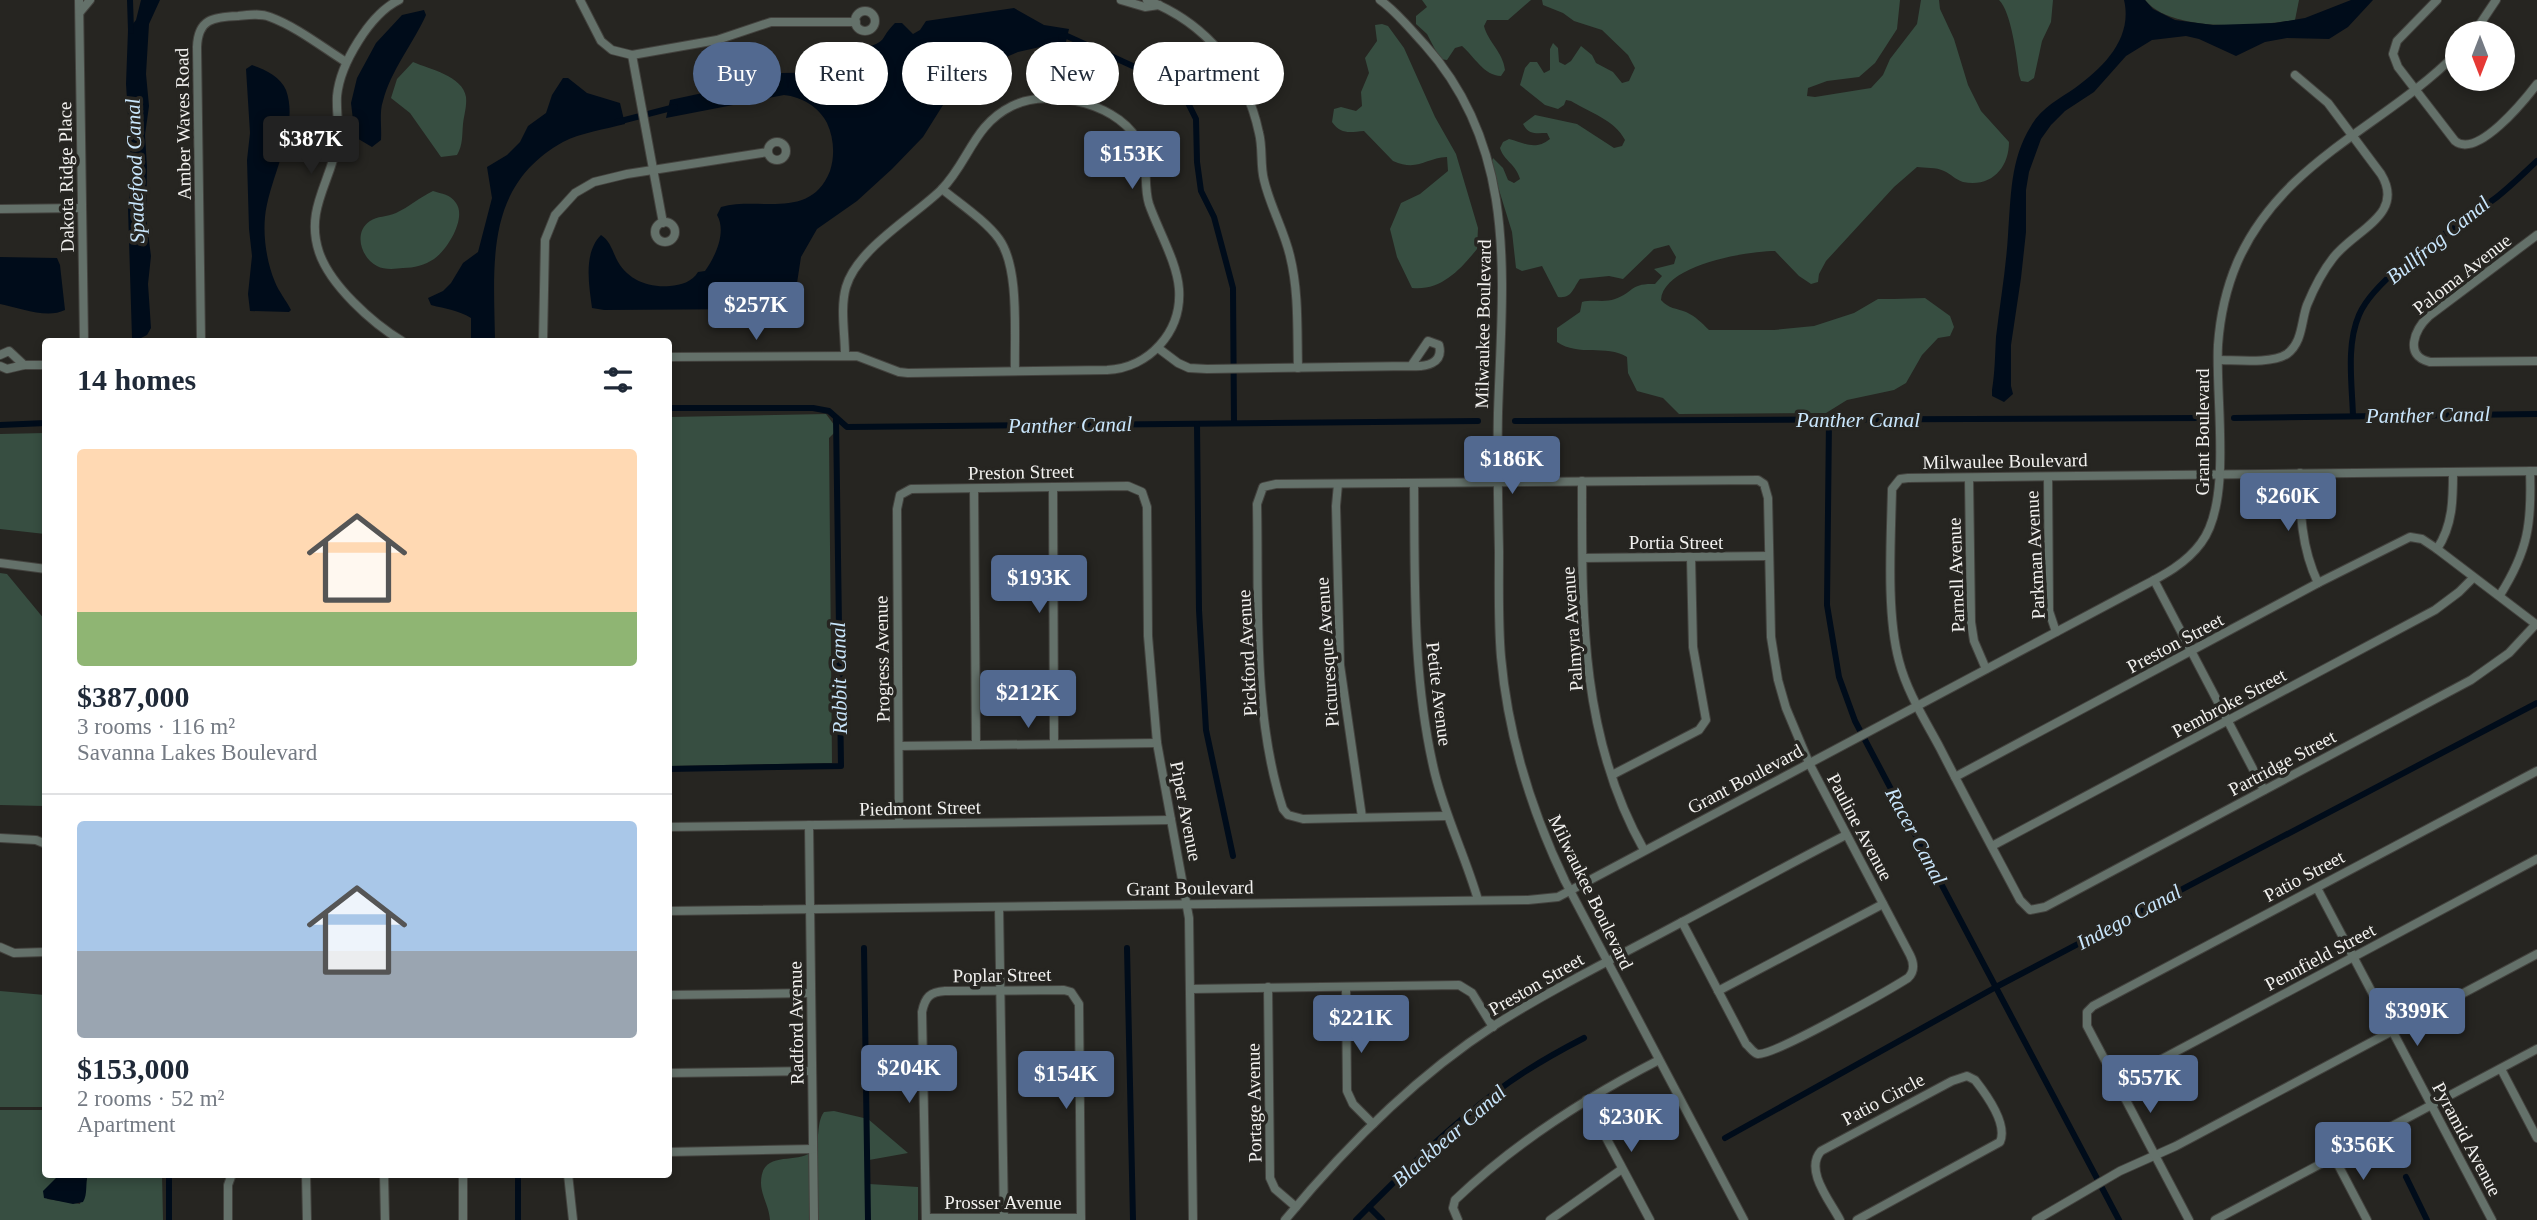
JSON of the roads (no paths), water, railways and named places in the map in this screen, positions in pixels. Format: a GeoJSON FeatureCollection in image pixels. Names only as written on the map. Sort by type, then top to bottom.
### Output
{"type":"FeatureCollection","features":[{"type":"Feature","properties":{"kind":"street","name":"Dakota Ridge Place"},"geometry":{"type":"LineString","coordinates":[[79,0],[84,338]]}},
{"type":"Feature","properties":{"kind":"street"},"geometry":{"type":"LineString","coordinates":[[80,12],[90,0]]}},
{"type":"Feature","properties":{"kind":"street"},"geometry":{"type":"LineString","coordinates":[[395,338],[337,284],[324,264],[316,242],[315,229],[317,206],[337,143],[337,96],[346,62],[378,16],[399,0]]}},
{"type":"Feature","properties":{"kind":"street"},"geometry":{"type":"LineString","coordinates":[[580,0],[601,41],[612,50],[632,55],[717,40],[771,22],[856,22]]}},
{"type":"Feature","properties":{"kind":"street"},"geometry":{"type":"LineString","coordinates":[[1121,0],[1145,8],[1159,5]]}},
{"type":"Feature","properties":{"kind":"street"},"geometry":{"type":"LineString","coordinates":[[1147,0],[1190,22],[1215,45],[1241,81],[1252,104],[1261,141],[1264,180],[1293,269],[1297,304],[1298,368]]}},
{"type":"Feature","properties":{"kind":"street","name":"Milwaukee Boulevard"},"geometry":{"type":"LineString","coordinates":[[1380,0],[1391,8],[1440,62],[1464,101],[1478,131],[1491,171],[1502,256],[1498,482],[1499,624],[1507,705],[1530,797],[1545,838],[1570,890],[1744,1220]]}},
{"type":"Feature","properties":{"kind":"street"},"geometry":{"type":"LineString","coordinates":[[2437,0],[2393,48],[2394,60],[2455,141],[2468,146],[2481,140],[2499,126],[2537,84]]}},
{"type":"Feature","properties":{"kind":"street"},"geometry":{"type":"LineString","coordinates":[[2482,21],[2496,0]]}},
{"type":"Feature","properties":{"kind":"street","name":"Amber Waves Road"},"geometry":{"type":"LineString","coordinates":[[201,338],[197,59],[197,36],[200,30],[210,20],[218,17],[261,15],[278,21],[346,62]]}},
{"type":"Feature","properties":{"kind":"street"},"geometry":{"type":"LineString","coordinates":[[632,55],[663,223]]}},
{"type":"Feature","properties":{"kind":"street","name":"Grant Boulevard"},"geometry":{"type":"LineString","coordinates":[[672,911],[1187,905],[1558,897],[2154,580],[2183,562],[2205,538],[2217,507],[2220,474],[2220,328],[2225,298],[2246,244],[2268,209],[2306,170],[2415,89],[2445,63]]}},
{"type":"Feature","properties":{"kind":"street"},"geometry":{"type":"LineString","coordinates":[[2218,360],[2267,359],[2287,354],[2297,342],[2306,308],[2324,270],[2341,248],[2377,218],[2386,206],[2389,192],[2385,181],[2328,103],[2295,75]]}},
{"type":"Feature","properties":{"kind":"street"},"geometry":{"type":"LineString","coordinates":[[672,357],[845,355],[857,356],[899,372],[1120,369],[1133,365],[1158,348],[1176,317],[1179,289],[1149,201],[1143,152],[1127,125],[1091,106],[1068,99],[1047,97],[1001,112],[979,132],[942,189],[855,266],[844,296],[845,355]]}},
{"type":"Feature","properties":{"kind":"street"},"geometry":{"type":"LineString","coordinates":[[543,338],[543,251],[547,231],[564,203],[584,187],[606,179],[653,169],[768,152]]}},
{"type":"Feature","properties":{"kind":"street"},"geometry":{"type":"LineString","coordinates":[[942,189],[998,238],[1008,257],[1012,275],[1015,371]]}},
{"type":"Feature","properties":{"kind":"street"},"geometry":{"type":"LineString","coordinates":[[0,209],[82,208]]}},
{"type":"Feature","properties":{"kind":"street","name":"Paloma Avenue"},"geometry":{"type":"LineString","coordinates":[[2537,235],[2429,316],[2419,327],[2413,341],[2418,356],[2430,362],[2537,361]]}},
{"type":"Feature","properties":{"kind":"street"},"geometry":{"type":"LineString","coordinates":[[1158,348],[1189,368],[1226,370],[1411,366]]}},
{"type":"Feature","properties":{"kind":"street"},"geometry":{"type":"LineString","coordinates":[[0,355],[9,351],[24,365]]}},
{"type":"Feature","properties":{"kind":"street"},"geometry":{"type":"LineString","coordinates":[[0,366],[7,369],[42,365]]}},
{"type":"Feature","properties":{"kind":"street"},"geometry":{"type":"LineString","coordinates":[[2220,474],[2534,471],[2526,541],[2520,561],[2500,595]]}},
{"type":"Feature","properties":{"kind":"street"},"geometry":{"type":"LineString","coordinates":[[2453,472],[2451,516],[2445,536],[2437,549],[2536,624]]}},
{"type":"Feature","properties":{"kind":"street"},"geometry":{"type":"LineString","coordinates":[[2300,473],[2303,538],[2318,583]]}},
{"type":"Feature","properties":{"kind":"street","name":"Milwaulee Boulevard"},"geometry":{"type":"LineString","coordinates":[[2030,910],[2015,892],[1917,706],[1904,676],[1895,639],[1892,489],[1900,479],[2220,474]]}},
{"type":"Feature","properties":{"kind":"street","name":"Parkman Avenue"},"geometry":{"type":"LineString","coordinates":[[2048,477],[2049,611],[2056,632]]}},
{"type":"Feature","properties":{"kind":"street","name":"Parnell Avenue"},"geometry":{"type":"LineString","coordinates":[[1969,478],[1971,622],[1974,641],[1986,669]]}},
{"type":"Feature","properties":{"kind":"street","name":"Pauline Avenue"},"geometry":{"type":"LineString","coordinates":[[1582,481],[1751,479],[1764,484],[1768,498],[1771,637],[1789,718],[1809,763],[1913,962],[1913,973],[1908,978],[1779,1048],[1760,1054],[1754,1053],[1746,1044],[1718,991]]}},
{"type":"Feature","properties":{"kind":"street"},"geometry":{"type":"LineString","coordinates":[[1338,484],[1582,481]]}},
{"type":"Feature","properties":{"kind":"street","name":"Palmyra Avenue"},"geometry":{"type":"LineString","coordinates":[[1582,481],[1584,624],[1588,678],[1597,726],[1612,775],[1644,850]]}},
{"type":"Feature","properties":{"kind":"street","name":"Petite Avenue"},"geometry":{"type":"LineString","coordinates":[[1413,483],[1418,667],[1425,725],[1447,816],[1478,900]]}},
{"type":"Feature","properties":{"kind":"street","name":"Pickford Avenue"},"geometry":{"type":"LineString","coordinates":[[1338,484],[1276,484],[1263,487],[1257,503],[1260,666],[1268,737],[1279,795],[1287,815],[1297,819],[1362,817]]}},
{"type":"Feature","properties":{"kind":"street","name":"Picturesque Avenue"},"geometry":{"type":"LineString","coordinates":[[1338,484],[1336,506],[1340,664],[1362,817]]}},
{"type":"Feature","properties":{"kind":"street","name":"Preston Street"},"geometry":{"type":"LineString","coordinates":[[900,495],[911,489],[1128,486],[1142,492]]}},
{"type":"Feature","properties":{"kind":"street"},"geometry":{"type":"LineString","coordinates":[[1053,487],[1054,744]]}},
{"type":"Feature","properties":{"kind":"street"},"geometry":{"type":"LineString","coordinates":[[974,489],[976,745]]}},
{"type":"Feature","properties":{"kind":"street","name":"Piper Avenue"},"geometry":{"type":"LineString","coordinates":[[1142,492],[1147,507],[1149,636],[1157,743],[1187,905],[1191,989],[1193,1220]]}},
{"type":"Feature","properties":{"kind":"street","name":"Progress Avenue"},"geometry":{"type":"LineString","coordinates":[[899,823],[897,509],[900,495]]}},
{"type":"Feature","properties":{"kind":"street","name":"Preston Street"},"geometry":{"type":"LineString","coordinates":[[1955,777],[2318,583],[2410,537],[2422,540],[2437,549]]}},
{"type":"Feature","properties":{"kind":"street","name":"Portia Street"},"geometry":{"type":"LineString","coordinates":[[1583,558],[1769,556]]}},
{"type":"Feature","properties":{"kind":"street"},"geometry":{"type":"LineString","coordinates":[[1612,775],[1699,730],[1706,720],[1693,647],[1691,558]]}},
{"type":"Feature","properties":{"kind":"street"},"geometry":{"type":"LineString","coordinates":[[0,563],[42,568]]}},
{"type":"Feature","properties":{"kind":"street","name":"Pembroke Street"},"geometry":{"type":"LineString","coordinates":[[1992,846],[2435,610],[2473,578]]}},
{"type":"Feature","properties":{"kind":"street"},"geometry":{"type":"LineString","coordinates":[[2154,580],[2264,790]]}},
{"type":"Feature","properties":{"kind":"street","name":"Partridge Street"},"geometry":{"type":"LineString","coordinates":[[2030,910],[2045,907],[2482,674],[2508,653],[2536,624]]}},
{"type":"Feature","properties":{"kind":"street"},"geometry":{"type":"LineString","coordinates":[[900,746],[1157,743]]}},
{"type":"Feature","properties":{"kind":"street","name":"Patio Street"},"geometry":{"type":"LineString","coordinates":[[2117,1083],[2087,1026],[2087,1012],[2093,1006],[2537,771]]}},
{"type":"Feature","properties":{"kind":"street"},"geometry":{"type":"LineString","coordinates":[[1362,817],[1447,816]]}},
{"type":"Feature","properties":{"kind":"street","name":"Piedmont Street"},"geometry":{"type":"LineString","coordinates":[[672,827],[1171,820]]}},
{"type":"Feature","properties":{"kind":"street","name":"Radford Avenue"},"geometry":{"type":"LineString","coordinates":[[809,825],[814,1220]]}},
{"type":"Feature","properties":{"kind":"street","name":"Preston Street"},"geometry":{"type":"LineString","coordinates":[[1285,1220],[1321,1177],[1373,1124],[1434,1070],[1493,1027],[1540,998],[1846,835]]}},
{"type":"Feature","properties":{"kind":"street"},"geometry":{"type":"LineString","coordinates":[[0,838],[42,843]]}},
{"type":"Feature","properties":{"kind":"street","name":"Pennfield Street"},"geometry":{"type":"LineString","coordinates":[[2117,1083],[2537,859]]}},
{"type":"Feature","properties":{"kind":"street","name":"Pyramid Avenue"},"geometry":{"type":"LineString","coordinates":[[2317,888],[2492,1220]]}},
{"type":"Feature","properties":{"kind":"street"},"geometry":{"type":"LineString","coordinates":[[1682,922],[1718,991],[1883,904]]}},
{"type":"Feature","properties":{"kind":"street"},"geometry":{"type":"LineString","coordinates":[[999,907],[1004,1219]]}},
{"type":"Feature","properties":{"kind":"street"},"geometry":{"type":"LineString","coordinates":[[0,947],[14,953],[42,952]]}},
{"type":"Feature","properties":{"kind":"street"},"geometry":{"type":"LineString","coordinates":[[2036,1220],[2050,1216],[2110,1176],[2155,1156],[2537,954]]}},
{"type":"Feature","properties":{"kind":"street"},"geometry":{"type":"LineString","coordinates":[[1191,989],[1459,985],[1472,993],[1493,1027]]}},
{"type":"Feature","properties":{"kind":"street","name":"Portage Avenue"},"geometry":{"type":"LineString","coordinates":[[1268,987],[1270,1178],[1275,1189],[1296,1207]]}},
{"type":"Feature","properties":{"kind":"street"},"geometry":{"type":"LineString","coordinates":[[1346,987],[1347,1091],[1353,1104],[1373,1124]]}},
{"type":"Feature","properties":{"kind":"street","name":"Poplar Street"},"geometry":{"type":"LineString","coordinates":[[926,1219],[922,1012],[927,997],[939,991],[1064,990],[1076,997],[1080,1010],[1081,1219]]}},
{"type":"Feature","properties":{"kind":"street"},"geometry":{"type":"LineString","coordinates":[[672,995],[811,993]]}},
{"type":"Feature","properties":{"kind":"street"},"geometry":{"type":"LineString","coordinates":[[2215,1220],[2537,1049]]}},
{"type":"Feature","properties":{"kind":"street"},"geometry":{"type":"LineString","coordinates":[[1458,1220],[1453,1208],[1455,1200],[1499,1161],[1586,1100],[1660,1059]]}},
{"type":"Feature","properties":{"kind":"street"},"geometry":{"type":"LineString","coordinates":[[2501,1069],[2537,1138]]}},
{"type":"Feature","properties":{"kind":"street"},"geometry":{"type":"LineString","coordinates":[[672,1073],[812,1071]]}},
{"type":"Feature","properties":{"kind":"street","name":"Patio Circle"},"geometry":{"type":"LineString","coordinates":[[1840,1220],[1815,1171],[1815,1158],[1832,1145],[1960,1077],[1967,1076],[1975,1080],[1998,1120],[2002,1136],[2000,1142],[1857,1220]]}},
{"type":"Feature","properties":{"kind":"street"},"geometry":{"type":"LineString","coordinates":[[2117,1083],[2189,1220]]}},
{"type":"Feature","properties":{"kind":"street"},"geometry":{"type":"LineString","coordinates":[[1586,1100],[1650,1220]]}},
{"type":"Feature","properties":{"kind":"street"},"geometry":{"type":"LineString","coordinates":[[672,1152],[813,1149]]}},
{"type":"Feature","properties":{"kind":"street"},"geometry":{"type":"LineString","coordinates":[[2334,1157],[2367,1220]]}},
{"type":"Feature","properties":{"kind":"street"},"geometry":{"type":"LineString","coordinates":[[1550,1220],[1622,1169]]}},
{"type":"Feature","properties":{"kind":"street"},"geometry":{"type":"LineString","coordinates":[[228,1220],[228,1185],[231,1178]]}},
{"type":"Feature","properties":{"kind":"street"},"geometry":{"type":"LineString","coordinates":[[306,1178],[307,1220]]}},
{"type":"Feature","properties":{"kind":"street"},"geometry":{"type":"LineString","coordinates":[[384,1178],[385,1220]]}},
{"type":"Feature","properties":{"kind":"street"},"geometry":{"type":"LineString","coordinates":[[463,1178],[463,1220]]}},
{"type":"Feature","properties":{"kind":"street"},"geometry":{"type":"LineString","coordinates":[[568,1178],[573,1220]]}},
{"type":"Feature","properties":{"kind":"street","name":"Prosser Avenue"},"geometry":{"type":"LineString","coordinates":[[926,1219],[1081,1219]]}},
{"type":"Feature","properties":{"kind":"water"},"geometry":{"type":"Polygon","coordinates":[[[141,0],[160,0],[149,24],[146,74],[149,106],[145,135],[146,218],[151,256],[148,284],[151,328],[147,335],[141,338],[132,338],[128,208],[132,177],[126,84],[128,30],[136,20],[141,0]]]}},
{"type":"Feature","properties":{"kind":"water"},"geometry":{"type":"Polygon","coordinates":[[[2124,0],[2145,0],[2153,9],[2175,20],[2213,25],[2275,23],[2305,18],[2351,0],[2373,0],[2348,27],[2329,39],[2287,38],[2265,42],[2236,56],[2186,36],[2152,40],[2126,56],[2094,92],[2065,111],[2051,125],[2041,139],[2029,172],[2026,232],[2011,345],[2013,394],[2004,402],[1992,396],[1992,390],[2015,165],[2024,139],[2040,114],[2086,80],[2114,50],[2124,27],[2124,0]]]}},
{"type":"Feature","properties":{"kind":"water"},"geometry":{"type":"Polygon","coordinates":[[[1014,8],[1044,25],[1069,29],[1066,42],[1026,42],[1026,50],[1012,55],[1012,42],[902,42],[902,105],[943,105],[923,137],[892,169],[857,201],[817,229],[801,257],[795,296],[788,304],[774,309],[592,308],[589,260],[595,242],[601,235],[631,277],[645,284],[682,284],[698,272],[705,271],[712,259],[719,244],[721,229],[717,215],[721,207],[736,204],[783,204],[810,196],[821,186],[830,171],[833,147],[824,117],[810,105],[888,105],[888,42],[880,42],[895,23],[902,23],[913,34],[920,30],[926,21],[1014,8]]]}},
{"type":"Feature","properties":{"kind":"water"},"geometry":{"type":"Polygon","coordinates":[[[424,10],[426,15],[387,90],[381,110],[381,140],[372,147],[355,137],[351,103],[357,78],[376,43],[402,15],[424,10]]]}},
{"type":"Feature","properties":{"kind":"water"},"geometry":{"type":"Polygon","coordinates":[[[252,65],[267,71],[280,81],[286,90],[289,105],[287,137],[265,217],[265,242],[270,267],[291,310],[289,312],[250,311],[248,294],[252,256],[247,160],[250,133],[246,69],[252,65]]]}},
{"type":"Feature","properties":{"kind":"water"},"geometry":{"type":"Polygon","coordinates":[[[781,73],[795,73],[795,98],[781,96],[781,73]]]}},
{"type":"Feature","properties":{"kind":"water"},"geometry":{"type":"Polygon","coordinates":[[[563,78],[568,78],[587,93],[620,103],[625,124],[563,142],[537,160],[519,181],[507,204],[499,229],[495,256],[495,338],[471,338],[471,318],[457,311],[431,305],[428,298],[443,291],[463,263],[478,252],[492,198],[487,167],[507,155],[520,142],[528,126],[546,113],[552,95],[563,78]]]}},
{"type":"Feature","properties":{"kind":"water"},"geometry":{"type":"Polygon","coordinates":[[[693,95],[693,105],[733,105],[666,118],[670,100],[693,95]]]}},
{"type":"Feature","properties":{"kind":"water"},"geometry":{"type":"Polygon","coordinates":[[[0,257],[57,258],[65,310],[42,313],[0,304],[0,257]]]}},
{"type":"Feature","properties":{"kind":"water"},"geometry":{"type":"Polygon","coordinates":[[[56,1178],[87,1178],[83,1202],[73,1204],[44,1198],[43,1191],[56,1178]]]}},
{"type":"Feature","properties":{"kind":"waterway","name":"Spadefood Canal"},"geometry":{"type":"LineString","coordinates":[[130,0],[131,31]]}},
{"type":"Feature","properties":{"kind":"waterway"},"geometry":{"type":"LineString","coordinates":[[1061,37],[1067,36],[1148,73],[1185,97],[1196,119],[1201,191],[1214,217],[1233,288],[1234,423]]}},
{"type":"Feature","properties":{"kind":"waterway"},"geometry":{"type":"LineString","coordinates":[[617,122],[675,107]]}},
{"type":"Feature","properties":{"kind":"waterway","name":"Bullfrog Canal"},"geometry":{"type":"LineString","coordinates":[[2353,416],[2352,339],[2359,315],[2369,299],[2401,267],[2497,197],[2537,161]]}},
{"type":"Feature","properties":{"kind":"waterway","name":"Panther Canal"},"geometry":{"type":"LineString","coordinates":[[672,408],[813,408],[829,411],[847,427],[1478,421]]}},
{"type":"Feature","properties":{"kind":"waterway","name":"Panther Canal"},"geometry":{"type":"LineString","coordinates":[[2234,418],[2537,414]]}},
{"type":"Feature","properties":{"kind":"waterway","name":"Rabbit Canal"},"geometry":{"type":"LineString","coordinates":[[672,769],[841,766],[836,418]]}},
{"type":"Feature","properties":{"kind":"waterway","name":"Panther Canal"},"geometry":{"type":"LineString","coordinates":[[1515,421],[2201,418]]}},
{"type":"Feature","properties":{"kind":"waterway","name":"Racer Canal"},"geometry":{"type":"LineString","coordinates":[[1829,420],[1827,605],[1839,677],[1855,721],[2119,1220]]}},
{"type":"Feature","properties":{"kind":"waterway","name":"Panther Canal"},"geometry":{"type":"LineString","coordinates":[[0,425],[42,423]]}},
{"type":"Feature","properties":{"kind":"waterway"},"geometry":{"type":"LineString","coordinates":[[1197,424],[1199,610],[1206,730],[1233,856]]}},
{"type":"Feature","properties":{"kind":"waterway","name":"Indego Canal"},"geometry":{"type":"LineString","coordinates":[[1725,1138],[1996,987],[2537,703]]}},
{"type":"Feature","properties":{"kind":"waterway"},"geometry":{"type":"LineString","coordinates":[[864,948],[868,1220]]}},
{"type":"Feature","properties":{"kind":"waterway"},"geometry":{"type":"LineString","coordinates":[[1127,948],[1133,1220]]}},
{"type":"Feature","properties":{"kind":"waterway","name":"Blackbear Canal"},"geometry":{"type":"LineString","coordinates":[[1356,1220],[1424,1153],[1477,1107],[1506,1084],[1584,1038]]}},
{"type":"Feature","properties":{"kind":"waterway"},"geometry":{"type":"LineString","coordinates":[[2406,1177],[2427,1220]]}},
{"type":"Feature","properties":{"kind":"waterway","name":"Rabbit Canal"},"geometry":{"type":"LineString","coordinates":[[169,1178],[169,1220]]}},
{"type":"Feature","properties":{"kind":"waterway"},"geometry":{"type":"LineString","coordinates":[[518,1178],[518,1220]]}},
{"type":"Feature","properties":{"kind":"waterway"},"geometry":{"type":"LineString","coordinates":[[1369,1207],[1382,1220]]}}]}
